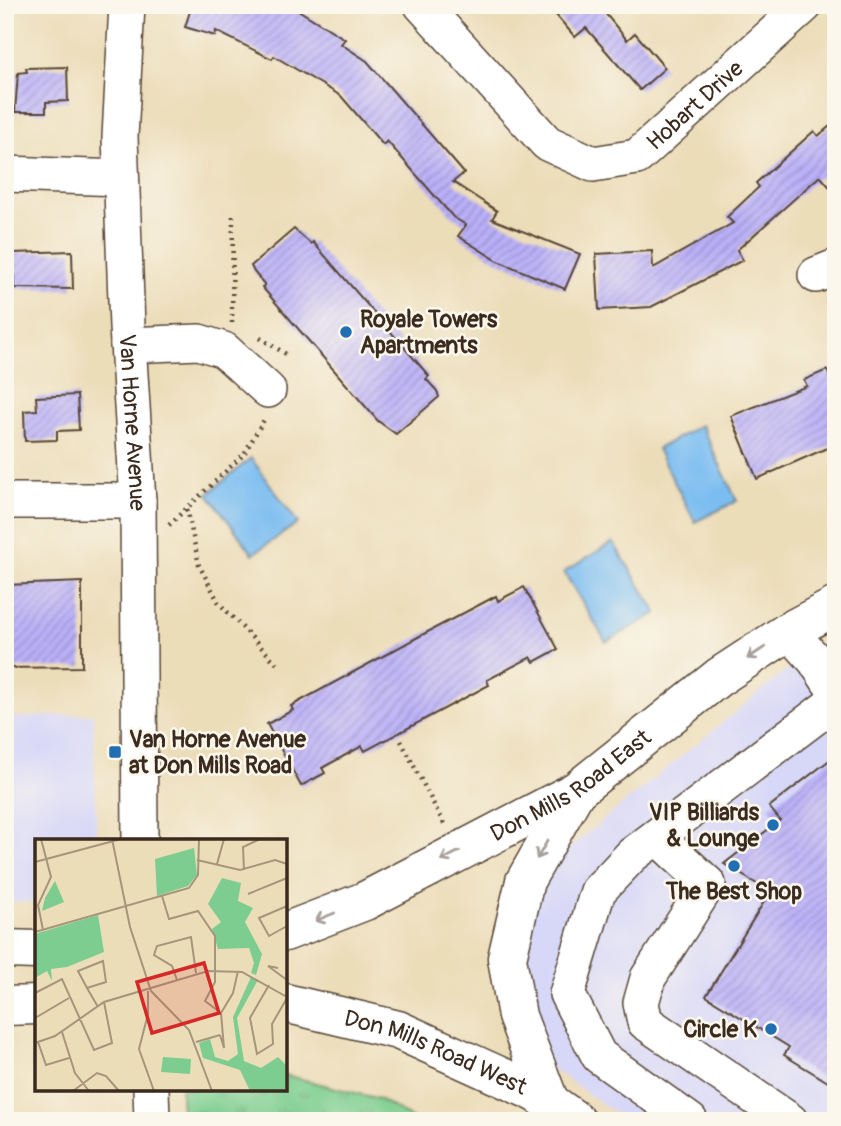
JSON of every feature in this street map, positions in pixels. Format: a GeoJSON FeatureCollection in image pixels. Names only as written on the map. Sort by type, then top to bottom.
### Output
{"type":"FeatureCollection","features":[{"type":"Feature","properties":{"kind":"main road","name":"Don Mills Road East"},"geometry":{"type":"LineString","coordinates":[[287,931],[365,901],[576,791],[719,677],[789,631],[836,606]]}},
{"type":"Feature","properties":{"kind":"main road"},"geometry":{"type":"LineString","coordinates":[[563,1112],[517,1016],[507,958],[525,881],[576,791]]}},
{"type":"Feature","properties":{"kind":"main road"},"geometry":{"type":"LineString","coordinates":[[5,949],[35,950]]}},
{"type":"Feature","properties":{"kind":"main road","name":"Don Mills Road West"},"geometry":{"type":"LineString","coordinates":[[287,1003],[398,1030],[537,1093],[563,1112]]}},
{"type":"Feature","properties":{"kind":"main road"},"geometry":{"type":"LineString","coordinates":[[5,1006],[35,1005]]}},
{"type":"Feature","properties":{"kind":"street","name":"Van Horne Avenue"},"geometry":{"type":"LineString","coordinates":[[127,5],[121,178],[138,501],[140,839]]}},
{"type":"Feature","properties":{"kind":"street","name":"Hobart Drive"},"geometry":{"type":"LineString","coordinates":[[422,5],[547,143],[593,164],[637,157],[805,5]]}},
{"type":"Feature","properties":{"kind":"street"},"geometry":{"type":"LineString","coordinates":[[5,174],[121,178]]}},
{"type":"Feature","properties":{"kind":"street"},"geometry":{"type":"LineString","coordinates":[[128,345],[199,342],[223,350],[268,390]]}},
{"type":"Feature","properties":{"kind":"street"},"geometry":{"type":"LineString","coordinates":[[5,501],[138,501]]}},
{"type":"Feature","properties":{"kind":"street"},"geometry":{"type":"LineString","coordinates":[[789,631],[816,660],[836,692]]}},
{"type":"Feature","properties":{"kind":"street"},"geometry":{"type":"LineString","coordinates":[[690,1121],[599,1056],[567,994],[598,891],[632,855],[836,701]]}},
{"type":"Feature","properties":{"kind":"street"},"geometry":{"type":"LineString","coordinates":[[657,837],[708,884],[648,978],[641,1003],[645,1022],[748,1109],[790,1121]]}},
{"type":"Feature","properties":{"kind":"street"},"geometry":{"type":"LineString","coordinates":[[151,1091],[152,1121]]}},
{"type":"Feature","properties":{"kind":"path"},"geometry":{"type":"LineString","coordinates":[[223,350],[233,322],[233,211]]}},
{"type":"Feature","properties":{"kind":"path"},"geometry":{"type":"LineString","coordinates":[[138,555],[244,454],[265,418],[268,390]]}},
{"type":"Feature","properties":{"kind":"path"},"geometry":{"type":"LineString","coordinates":[[187,508],[199,565],[219,603],[279,666]]}},
{"type":"Feature","properties":{"kind":"path"},"geometry":{"type":"LineString","coordinates":[[401,740],[446,828]]}},
{"type":"Feature","properties":{"kind":"shaded area"},"geometry":{"type":"Polygon","coordinates":[[[836,637],[836,1121],[627,1121],[547,1065],[521,998],[533,898],[568,849],[815,647],[836,637]]]}},
{"type":"Feature","properties":{"kind":"shaded area"},"geometry":{"type":"Polygon","coordinates":[[[93,714],[97,839],[35,839],[35,902],[5,902],[5,718],[93,714]]]}},
{"type":"Feature","properties":{"kind":"green space"},"geometry":{"type":"Polygon","coordinates":[[[287,1076],[379,1099],[416,1121],[182,1121],[181,1091],[287,1091],[287,1076]]]}},
{"type":"Feature","properties":{"kind":"water"},"geometry":{"type":"Polygon","coordinates":[[[701,425],[737,501],[695,522],[657,449],[701,425]]]}},
{"type":"Feature","properties":{"kind":"water"},"geometry":{"type":"Polygon","coordinates":[[[251,458],[298,523],[253,554],[208,494],[251,458]]]}},
{"type":"Feature","properties":{"kind":"water"},"geometry":{"type":"Polygon","coordinates":[[[613,542],[657,613],[606,642],[564,572],[613,542]]]}},
{"type":"Feature","properties":{"kind":"building"},"geometry":{"type":"Polygon","coordinates":[[[192,5],[290,5],[345,39],[341,44],[367,61],[464,173],[453,182],[497,211],[492,219],[580,254],[565,289],[498,261],[458,236],[466,225],[453,217],[387,141],[383,145],[341,96],[274,56],[272,59],[216,31],[215,36],[185,27],[192,5]]]}},
{"type":"Feature","properties":{"kind":"building"},"geometry":{"type":"Polygon","coordinates":[[[567,5],[613,5],[604,12],[627,40],[635,33],[665,68],[640,90],[586,28],[575,37],[556,15],[567,5]]]}},
{"type":"Feature","properties":{"kind":"building"},"geometry":{"type":"Polygon","coordinates":[[[67,67],[68,101],[46,102],[46,112],[15,112],[18,73],[27,72],[26,68],[67,67]]]}},
{"type":"Feature","properties":{"kind":"building"},"geometry":{"type":"Polygon","coordinates":[[[836,121],[836,194],[820,176],[737,250],[743,260],[651,307],[599,310],[596,254],[652,251],[653,268],[733,223],[727,217],[759,187],[756,183],[814,131],[818,136],[836,121]]]}},
{"type":"Feature","properties":{"kind":"building","name":"Royale Towers Apartments"},"geometry":{"type":"Polygon","coordinates":[[[294,229],[311,244],[313,242],[429,376],[426,379],[437,391],[439,397],[396,434],[378,421],[262,287],[265,285],[251,266],[294,229]]]}},
{"type":"Feature","properties":{"kind":"building"},"geometry":{"type":"Polygon","coordinates":[[[72,251],[73,289],[14,288],[13,253],[72,251]]]}},
{"type":"Feature","properties":{"kind":"building"},"geometry":{"type":"Polygon","coordinates":[[[827,370],[829,375],[836,373],[836,444],[757,479],[731,416],[807,386],[804,380],[827,370]]]}},
{"type":"Feature","properties":{"kind":"building"},"geometry":{"type":"Polygon","coordinates":[[[77,395],[79,430],[57,431],[57,440],[25,441],[24,411],[37,410],[36,397],[77,395]]]}},
{"type":"Feature","properties":{"kind":"building"},"geometry":{"type":"Polygon","coordinates":[[[82,582],[82,667],[5,668],[5,585],[82,582]]]}},
{"type":"Feature","properties":{"kind":"building"},"geometry":{"type":"Polygon","coordinates":[[[524,587],[558,649],[534,662],[531,657],[487,680],[489,685],[365,751],[362,746],[322,768],[325,773],[301,786],[267,724],[293,710],[291,706],[420,636],[496,596],[498,601],[524,587]]]}},
{"type":"Feature","properties":{"kind":"building"},"geometry":{"type":"Polygon","coordinates":[[[836,755],[836,1087],[784,1055],[789,1047],[706,996],[770,892],[724,864],[780,820],[769,807],[836,755]]]}},
{"type":"Feature","properties":{"kind":"place","name":"Royale Towers Apartments"},"geometry":{"type":"Point","coordinates":[346,332]}},
{"type":"Feature","properties":{"kind":"place","name":"Van Horne Avenue at Don Mills Road"},"geometry":{"type":"Point","coordinates":[115,752]}},
{"type":"Feature","properties":{"kind":"place","name":"VIP Billiards & Lounge"},"geometry":{"type":"Point","coordinates":[773,825]}},
{"type":"Feature","properties":{"kind":"place","name":"The Best Shop"},"geometry":{"type":"Point","coordinates":[734,866]}},
{"type":"Feature","properties":{"kind":"place","name":"Circle K"},"geometry":{"type":"Point","coordinates":[771,1029]}}]}
